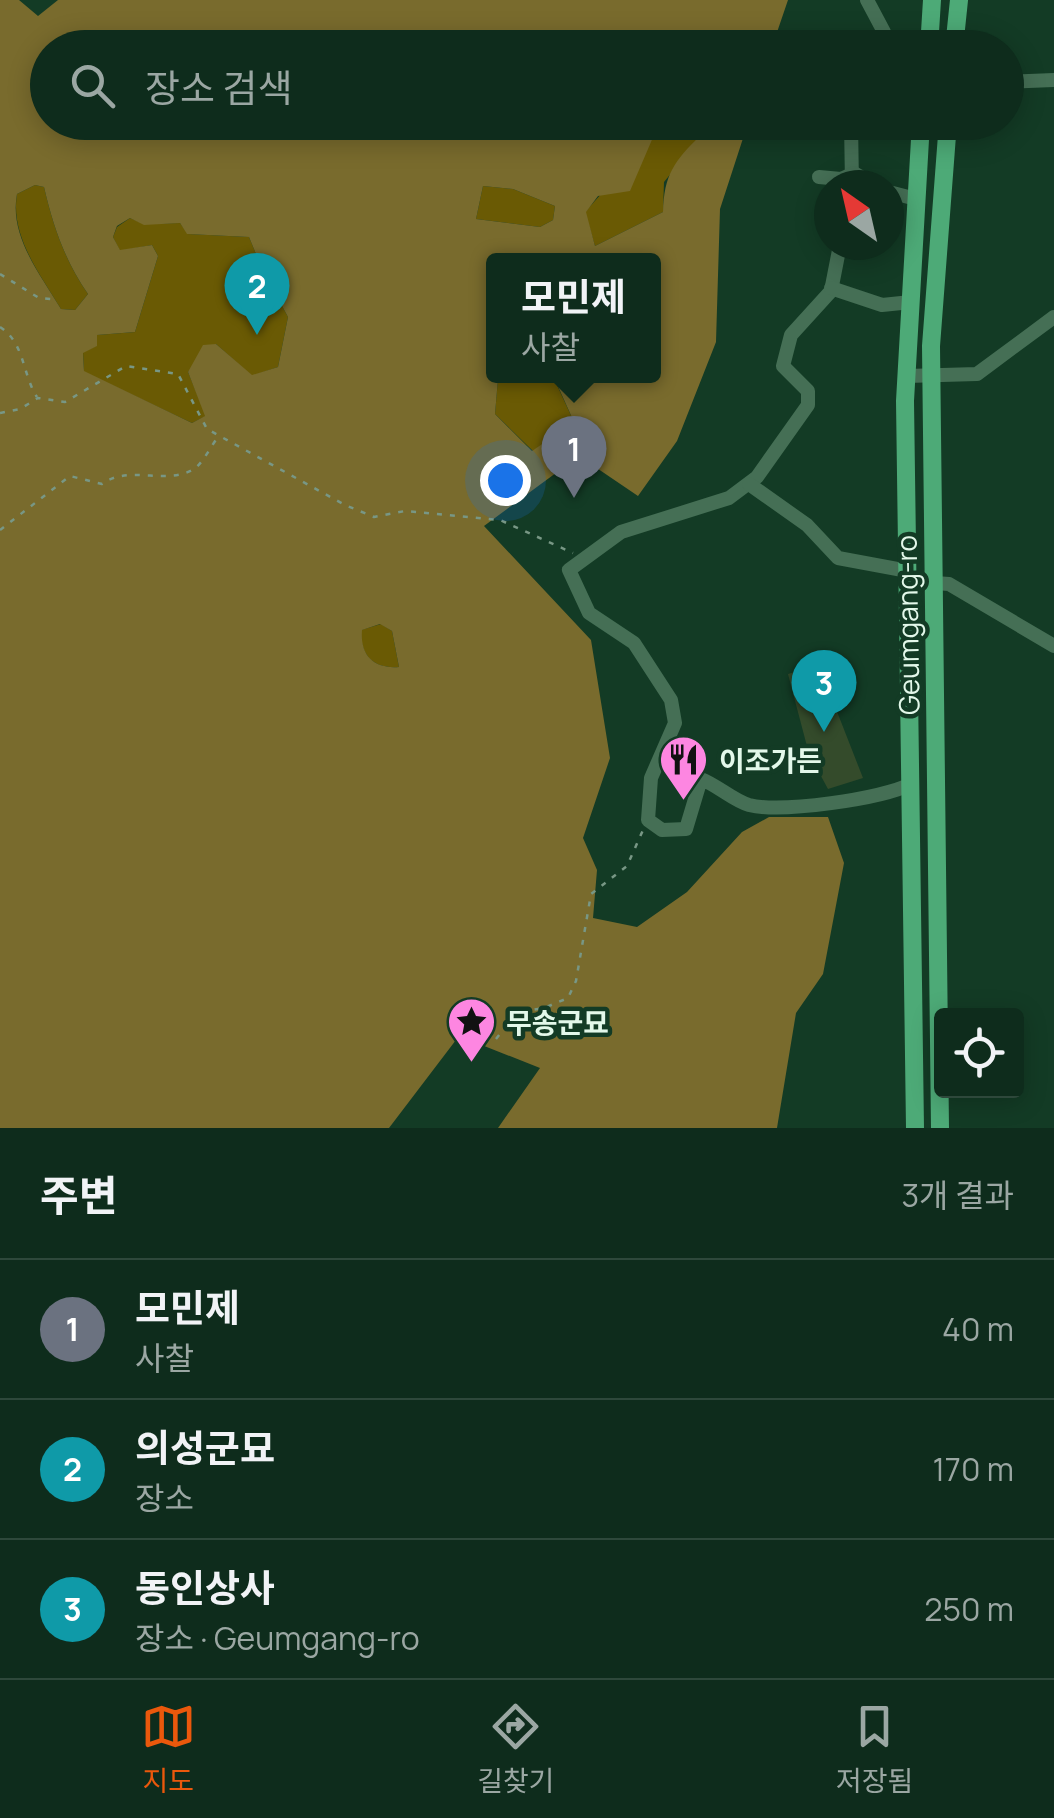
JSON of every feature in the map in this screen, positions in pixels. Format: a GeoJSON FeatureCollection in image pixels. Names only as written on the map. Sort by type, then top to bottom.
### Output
{"type":"FeatureCollection","features":[{"type":"Feature","properties":{"kind":"main road"},"geometry":{"type":"LineString","coordinates":[[930,30],[932,0]]}},
{"type":"Feature","properties":{"kind":"main road"},"geometry":{"type":"LineString","coordinates":[[956,30],[958,0]]}},
{"type":"Feature","properties":{"kind":"main road","name":"Geumgang-ro"},"geometry":{"type":"LineString","coordinates":[[915,1128],[906,376],[920,140]]}},
{"type":"Feature","properties":{"kind":"main road","name":"Geumgang-ro"},"geometry":{"type":"LineString","coordinates":[[940,1128],[932,377],[948,140]]}},
{"type":"Feature","properties":{"kind":"street"},"geometry":{"type":"LineString","coordinates":[[867,0],[883,30]]}},
{"type":"Feature","properties":{"kind":"street"},"geometry":{"type":"LineString","coordinates":[[1024,81],[1054,80]]}},
{"type":"Feature","properties":{"kind":"street"},"geometry":{"type":"LineString","coordinates":[[852,140],[853,170]]}},
{"type":"Feature","properties":{"kind":"street"},"geometry":{"type":"LineString","coordinates":[[904,196],[916,199]]}},
{"type":"Feature","properties":{"kind":"street"},"geometry":{"type":"LineString","coordinates":[[837,260],[832,288],[791,335],[783,366],[808,391],[808,404],[789,438],[749,484],[697,511],[654,518],[621,532],[569,570],[589,614],[634,643],[671,700],[674,723],[651,778],[648,820],[662,830],[686,829],[701,779],[748,805],[854,802],[890,794],[911,784]]}},
{"type":"Feature","properties":{"kind":"street"},"geometry":{"type":"LineString","coordinates":[[832,288],[882,305],[911,302]]}},
{"type":"Feature","properties":{"kind":"street"},"geometry":{"type":"LineString","coordinates":[[906,376],[976,374],[1051,324]]}},
{"type":"Feature","properties":{"kind":"street"},"geometry":{"type":"LineString","coordinates":[[749,484],[807,525],[838,558],[935,580],[1054,646]]}},
{"type":"Feature","properties":{"kind":"path"},"geometry":{"type":"LineString","coordinates":[[0,274],[38,298],[51,299]]}},
{"type":"Feature","properties":{"kind":"path"},"geometry":{"type":"LineString","coordinates":[[0,327],[19,347],[28,383],[38,398]]}},
{"type":"Feature","properties":{"kind":"path"},"geometry":{"type":"LineString","coordinates":[[0,414],[20,409],[38,398],[65,402],[126,366],[178,374],[207,429],[374,517],[405,511],[500,520],[584,558]]}},
{"type":"Feature","properties":{"kind":"path"},"geometry":{"type":"LineString","coordinates":[[0,530],[70,476],[102,484],[116,474],[180,474],[196,468],[218,436]]}},
{"type":"Feature","properties":{"kind":"path"},"geometry":{"type":"LineString","coordinates":[[496,1039],[517,1012],[544,1008],[568,998],[576,981],[590,894],[626,866],[648,820]]}},
{"type":"Feature","properties":{"kind":"shaded area"},"geometry":{"type":"Polygon","coordinates":[[[0,0],[19,0],[38,16],[58,0],[788,0],[778,30],[30,30],[30,140],[652,140],[630,191],[598,196],[586,212],[595,246],[663,212],[672,169],[696,140],[742,140],[720,209],[716,342],[677,441],[638,496],[579,456],[484,526],[591,640],[610,758],[583,838],[597,870],[593,918],[637,927],[687,892],[742,832],[769,817],[828,817],[844,863],[823,974],[796,1013],[777,1128],[498,1128],[540,1068],[459,1036],[389,1128],[0,1128],[0,0]],[[35,185],[17,194],[22,240],[61,309],[75,310],[88,294],[61,243],[44,187],[35,185]],[[483,186],[476,219],[540,227],[553,220],[555,206],[513,189],[483,186]],[[130,218],[117,226],[113,237],[120,250],[152,245],[158,256],[135,332],[97,335],[97,346],[83,353],[84,371],[192,423],[205,416],[188,372],[203,345],[216,344],[252,375],[278,367],[288,317],[275,293],[232,302],[230,275],[256,254],[249,237],[187,234],[180,223],[144,225],[130,218]],[[380,624],[362,630],[363,647],[370,659],[382,666],[399,667],[392,631],[380,624]]]}},
{"type":"Feature","properties":{"kind":"shaded area"},"geometry":{"type":"Polygon","coordinates":[[[650,140],[698,140],[664,182],[663,212],[595,246],[585,212],[650,140]]]}},
{"type":"Feature","properties":{"kind":"shaded area"},"geometry":{"type":"Polygon","coordinates":[[[35,185],[44,187],[61,243],[88,294],[75,310],[61,309],[22,240],[17,194],[35,185]]]}},
{"type":"Feature","properties":{"kind":"shaded area"},"geometry":{"type":"Polygon","coordinates":[[[483,186],[513,189],[555,206],[553,220],[540,227],[476,219],[483,186]]]}},
{"type":"Feature","properties":{"kind":"shaded area"},"geometry":{"type":"Polygon","coordinates":[[[130,218],[144,224],[180,223],[188,234],[249,237],[256,254],[232,302],[275,293],[288,317],[278,367],[252,376],[216,344],[188,372],[206,416],[192,423],[84,372],[83,352],[96,346],[97,335],[135,332],[158,256],[152,245],[120,251],[113,237],[117,227],[130,218]]]}},
{"type":"Feature","properties":{"kind":"shaded area"},"geometry":{"type":"Polygon","coordinates":[[[498,383],[556,383],[574,422],[533,451],[495,414],[498,383]]]}},
{"type":"Feature","properties":{"kind":"shaded area"},"geometry":{"type":"Polygon","coordinates":[[[381,624],[392,631],[399,667],[375,663],[363,647],[361,630],[381,624]]]}},
{"type":"Feature","properties":{"kind":"building"},"geometry":{"type":"Polygon","coordinates":[[[811,667],[835,673],[842,683],[836,709],[863,778],[828,789],[809,754],[788,674],[811,667]]]}},
{"type":"Feature","properties":{"kind":"place","name":"의성군묘"},"geometry":{"type":"Point","coordinates":[257,335]}},
{"type":"Feature","properties":{"kind":"place","name":"모민제"},"geometry":{"type":"Point","coordinates":[574,498]}},
{"type":"Feature","properties":{"kind":"place","name":"동인상사"},"geometry":{"type":"Point","coordinates":[824,732]}},
{"type":"Feature","properties":{"kind":"place","name":"이조가든"},"geometry":{"type":"Point","coordinates":[684,802]}},
{"type":"Feature","properties":{"kind":"place","name":"무송군묘"},"geometry":{"type":"Point","coordinates":[471,1064]}}]}
